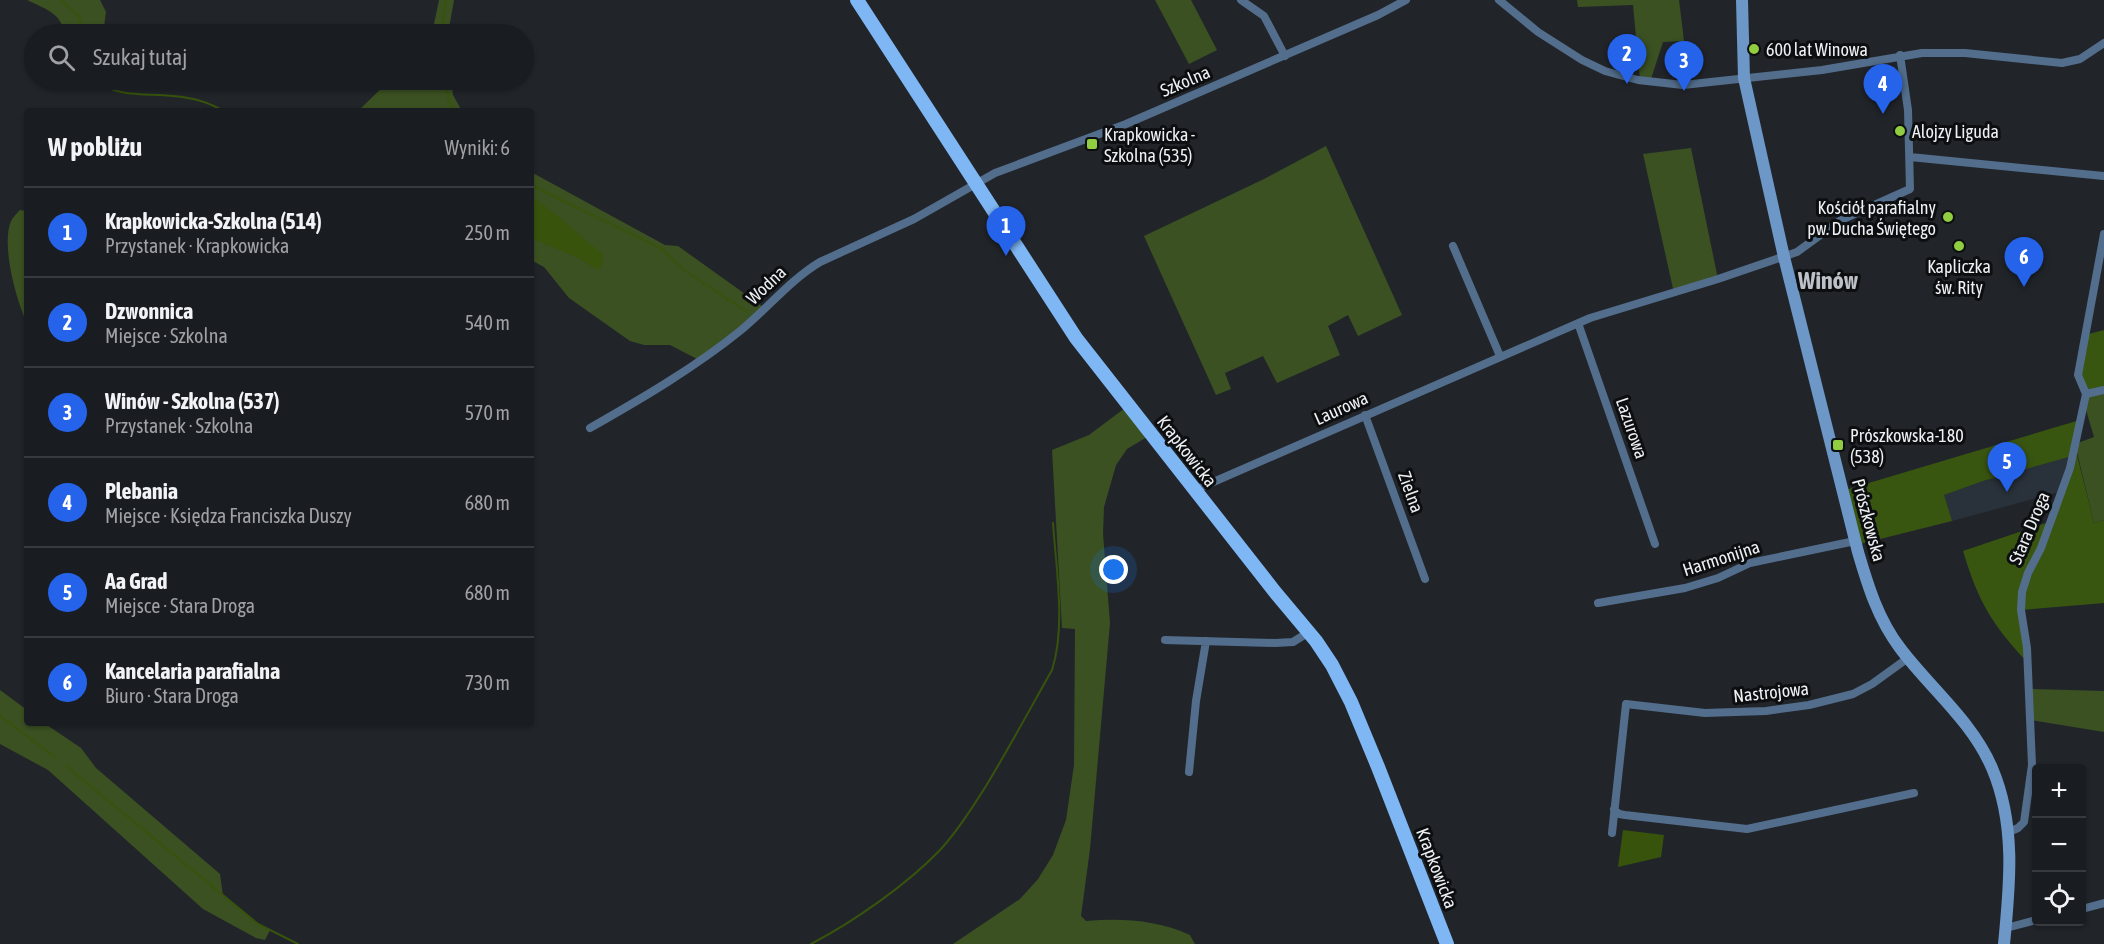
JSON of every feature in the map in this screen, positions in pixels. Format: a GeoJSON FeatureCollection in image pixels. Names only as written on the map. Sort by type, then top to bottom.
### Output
{"type":"FeatureCollection","features":[{"type":"Feature","properties":{"kind":"main road","name":"Krapkowicka"},"geometry":{"type":"LineString","coordinates":[[857,0],[1076,338],[1309,632],[1332,665],[1351,702],[1447,944]]}},
{"type":"Feature","properties":{"kind":"main road","name":"Prószkowska"},"geometry":{"type":"LineString","coordinates":[[1742,0],[1744,78],[1784,256],[1869,590],[1887,630],[1955,712],[1983,751],[1999,785],[2009,832],[2010,867],[2004,944]]}},
{"type":"Feature","properties":{"kind":"street"},"geometry":{"type":"LineString","coordinates":[[1241,0],[1264,16],[1285,56]]}},
{"type":"Feature","properties":{"kind":"street","name":"Szkolna"},"geometry":{"type":"LineString","coordinates":[[974,183],[1126,124],[1378,15],[1406,0]]}},
{"type":"Feature","properties":{"kind":"street"},"geometry":{"type":"LineString","coordinates":[[1499,0],[1538,32],[1582,60],[1605,71],[1638,80],[1683,85],[1822,70],[1900,56],[1950,52],[2062,63],[2080,59],[2104,44]]}},
{"type":"Feature","properties":{"kind":"street"},"geometry":{"type":"LineString","coordinates":[[1900,56],[1908,110],[1910,157],[2104,176]]}},
{"type":"Feature","properties":{"kind":"street","name":"Laurowa"},"geometry":{"type":"LineString","coordinates":[[1195,490],[1578,323],[1800,250],[1841,220],[1910,189],[1910,157]]}},
{"type":"Feature","properties":{"kind":"street","name":"Wodna"},"geometry":{"type":"LineString","coordinates":[[590,428],[690,366],[739,332],[806,270],[914,219],[974,183]]}},
{"type":"Feature","properties":{"kind":"street","name":"Stara Droga"},"geometry":{"type":"LineString","coordinates":[[2009,832],[2024,822],[2032,765],[2027,648],[2021,610],[2022,592],[2028,573],[2041,548],[2070,468],[2086,394],[2078,375],[2100,282],[2104,234]]}},
{"type":"Feature","properties":{"kind":"street"},"geometry":{"type":"LineString","coordinates":[[1453,246],[1500,357]]}},
{"type":"Feature","properties":{"kind":"street","name":"Lazurowa"},"geometry":{"type":"LineString","coordinates":[[1578,323],[1655,544]]}},
{"type":"Feature","properties":{"kind":"street"},"geometry":{"type":"LineString","coordinates":[[2086,394],[2104,390]]}},
{"type":"Feature","properties":{"kind":"street","name":"Zielna"},"geometry":{"type":"LineString","coordinates":[[1365,415],[1425,579]]}},
{"type":"Feature","properties":{"kind":"street","name":"Harmonijna"},"geometry":{"type":"LineString","coordinates":[[1598,603],[1685,588],[1718,578],[1750,563],[1855,541]]}},
{"type":"Feature","properties":{"kind":"street"},"geometry":{"type":"LineString","coordinates":[[1165,640],[1293,642],[1309,632]]}},
{"type":"Feature","properties":{"kind":"street"},"geometry":{"type":"LineString","coordinates":[[1189,772],[1196,701],[1206,641]]}},
{"type":"Feature","properties":{"kind":"street","name":"Nastrojowa"},"geometry":{"type":"LineString","coordinates":[[1614,809],[1626,704],[1705,713],[1766,711],[1809,705],[1853,694],[1872,684],[1908,658]]}},
{"type":"Feature","properties":{"kind":"street"},"geometry":{"type":"LineString","coordinates":[[1614,809],[1619,814],[1625,815],[1748,829],[1914,793]]}},
{"type":"Feature","properties":{"kind":"street"},"geometry":{"type":"LineString","coordinates":[[1612,833],[1614,809]]}},
{"type":"Feature","properties":{"kind":"street"},"geometry":{"type":"LineString","coordinates":[[2086,908],[2104,903]]}},
{"type":"Feature","properties":{"kind":"street"},"geometry":{"type":"LineString","coordinates":[[2006,928],[2032,921]]}},
{"type":"Feature","properties":{"kind":"shaded area"},"geometry":{"type":"Polygon","coordinates":[[[27,0],[100,0],[106,12],[104,24],[62,24],[46,9],[27,0]]]}},
{"type":"Feature","properties":{"kind":"shaded area"},"geometry":{"type":"Polygon","coordinates":[[[439,0],[454,0],[450,24],[434,24],[439,0]]]}},
{"type":"Feature","properties":{"kind":"shaded area"},"geometry":{"type":"Polygon","coordinates":[[[1155,0],[1191,0],[1217,50],[1189,64],[1155,0]]]}},
{"type":"Feature","properties":{"kind":"shaded area"},"geometry":{"type":"Polygon","coordinates":[[[1577,0],[1679,0],[1684,41],[1663,42],[1650,82],[1640,80],[1633,5],[1578,7],[1577,0]]]}},
{"type":"Feature","properties":{"kind":"shaded area"},"geometry":{"type":"Polygon","coordinates":[[[380,90],[452,90],[460,108],[361,108],[380,90]]]}},
{"type":"Feature","properties":{"kind":"shaded area"},"geometry":{"type":"Polygon","coordinates":[[[1326,146],[1402,315],[1358,336],[1348,315],[1328,326],[1340,355],[1277,383],[1263,356],[1225,373],[1231,389],[1216,395],[1144,236],[1264,179],[1326,146]]]}},
{"type":"Feature","properties":{"kind":"shaded area"},"geometry":{"type":"Polygon","coordinates":[[[1691,148],[1718,279],[1674,293],[1643,154],[1691,148]]]}},
{"type":"Feature","properties":{"kind":"shaded area"},"geometry":{"type":"Polygon","coordinates":[[[534,174],[665,245],[678,246],[766,309],[699,360],[670,345],[644,345],[630,341],[569,298],[544,267],[534,262],[534,174]]]}},
{"type":"Feature","properties":{"kind":"shaded area"},"geometry":{"type":"Polygon","coordinates":[[[534,199],[603,254],[602,265],[598,270],[578,258],[534,239],[534,199]]]}},
{"type":"Feature","properties":{"kind":"shaded area"},"geometry":{"type":"Polygon","coordinates":[[[20,210],[24,211],[24,316],[14,287],[9,258],[8,231],[20,210]]]}},
{"type":"Feature","properties":{"kind":"shaded area"},"geometry":{"type":"Polygon","coordinates":[[[2104,330],[2104,390],[2086,394],[2078,375],[2085,335],[2104,330]]]}},
{"type":"Feature","properties":{"kind":"shaded area"},"geometry":{"type":"Polygon","coordinates":[[[2104,390],[2104,520],[2094,523],[2075,444],[2094,437],[2084,403],[2086,394],[2104,390]]]}},
{"type":"Feature","properties":{"kind":"shaded area"},"geometry":{"type":"Polygon","coordinates":[[[1129,405],[1152,434],[1127,449],[1116,465],[1104,507],[1103,534],[1110,623],[1090,849],[1081,916],[1086,921],[1126,920],[1165,926],[1190,935],[1195,944],[953,944],[1020,899],[1038,879],[1053,855],[1066,820],[1074,765],[1075,629],[1062,628],[1052,450],[1089,435],[1129,405]]]}},
{"type":"Feature","properties":{"kind":"shaded area"},"geometry":{"type":"Polygon","coordinates":[[[2080,420],[2076,451],[2094,523],[2104,520],[2104,603],[2021,610],[2028,663],[1988,612],[1974,584],[1963,551],[2052,521],[2072,456],[1983,481],[1944,495],[1952,521],[1856,545],[1842,491],[2080,420]]]}},
{"type":"Feature","properties":{"kind":"shaded area"},"geometry":{"type":"Polygon","coordinates":[[[2073,455],[2063,491],[1952,521],[1943,495],[2073,455]]]}},
{"type":"Feature","properties":{"kind":"shaded area"},"geometry":{"type":"Polygon","coordinates":[[[2028,689],[2104,691],[2104,732],[2031,720],[2028,689]]]}},
{"type":"Feature","properties":{"kind":"shaded area"},"geometry":{"type":"Polygon","coordinates":[[[0,690],[24,708],[24,726],[48,726],[81,748],[96,768],[220,874],[223,896],[258,924],[270,930],[265,940],[256,938],[203,909],[48,770],[0,744],[0,690]]]}},
{"type":"Feature","properties":{"kind":"shaded area"},"geometry":{"type":"Polygon","coordinates":[[[1623,830],[1664,835],[1661,857],[1618,867],[1623,830]]]}},
{"type":"Feature","properties":{"kind":"waterway"},"geometry":{"type":"LineString","coordinates":[[61,0],[79,16],[80,24]]}},
{"type":"Feature","properties":{"kind":"waterway"},"geometry":{"type":"LineString","coordinates":[[442,24],[446,0]]}},
{"type":"Feature","properties":{"kind":"waterway"},"geometry":{"type":"LineString","coordinates":[[112,90],[193,99],[218,108]]}},
{"type":"Feature","properties":{"kind":"waterway"},"geometry":{"type":"LineString","coordinates":[[447,90],[452,108]]}},
{"type":"Feature","properties":{"kind":"waterway"},"geometry":{"type":"LineString","coordinates":[[534,186],[662,249],[684,270],[747,312]]}},
{"type":"Feature","properties":{"kind":"waterway"},"geometry":{"type":"LineString","coordinates":[[811,944],[879,901],[928,862],[959,827],[1003,757],[1052,670],[1056,653],[1059,597],[1053,523]]}},
{"type":"Feature","properties":{"kind":"waterway"},"geometry":{"type":"LineString","coordinates":[[0,716],[55,757]]}},
{"type":"Feature","properties":{"kind":"waterway"},"geometry":{"type":"LineString","coordinates":[[66,766],[258,924],[298,944]]}},
{"type":"Feature","properties":{"kind":"place","name":"600 lat Winowa"},"geometry":{"type":"Point","coordinates":[1754,49]}},
{"type":"Feature","properties":{"kind":"place","name":"Dzwonnica"},"geometry":{"type":"Point","coordinates":[1627,84]}},
{"type":"Feature","properties":{"kind":"place","name":"Winów - Szkolna (537)"},"geometry":{"type":"Point","coordinates":[1684,91]}},
{"type":"Feature","properties":{"kind":"place","name":"Plebania"},"geometry":{"type":"Point","coordinates":[1883,114]}},
{"type":"Feature","properties":{"kind":"place","name":"Alojzy Liguda"},"geometry":{"type":"Point","coordinates":[1900,131]}},
{"type":"Feature","properties":{"kind":"place","name":"Krapkowicka - Szkolna (535)"},"geometry":{"type":"Point","coordinates":[1092,144]}},
{"type":"Feature","properties":{"kind":"place","name":"Kościół parafialny pw. Ducha Świętego"},"geometry":{"type":"Point","coordinates":[1948,217]}},
{"type":"Feature","properties":{"kind":"place","name":"Kapliczka św. Rity"},"geometry":{"type":"Point","coordinates":[1959,246]}},
{"type":"Feature","properties":{"kind":"place","name":"Krapkowicka-Szkolna (514)"},"geometry":{"type":"Point","coordinates":[1006,256]}},
{"type":"Feature","properties":{"kind":"place","name":"Kancelaria parafialna"},"geometry":{"type":"Point","coordinates":[2024,287]}},
{"type":"Feature","properties":{"kind":"place","name":"Prószkowska-180 (538)"},"geometry":{"type":"Point","coordinates":[1838,445]}},
{"type":"Feature","properties":{"kind":"place","name":"Aa Grad"},"geometry":{"type":"Point","coordinates":[2007,492]}},
{"type":"Feature","properties":{"kind":"district","name":"Winów"},"geometry":{"type":"Point","coordinates":[1828,280]}}]}
